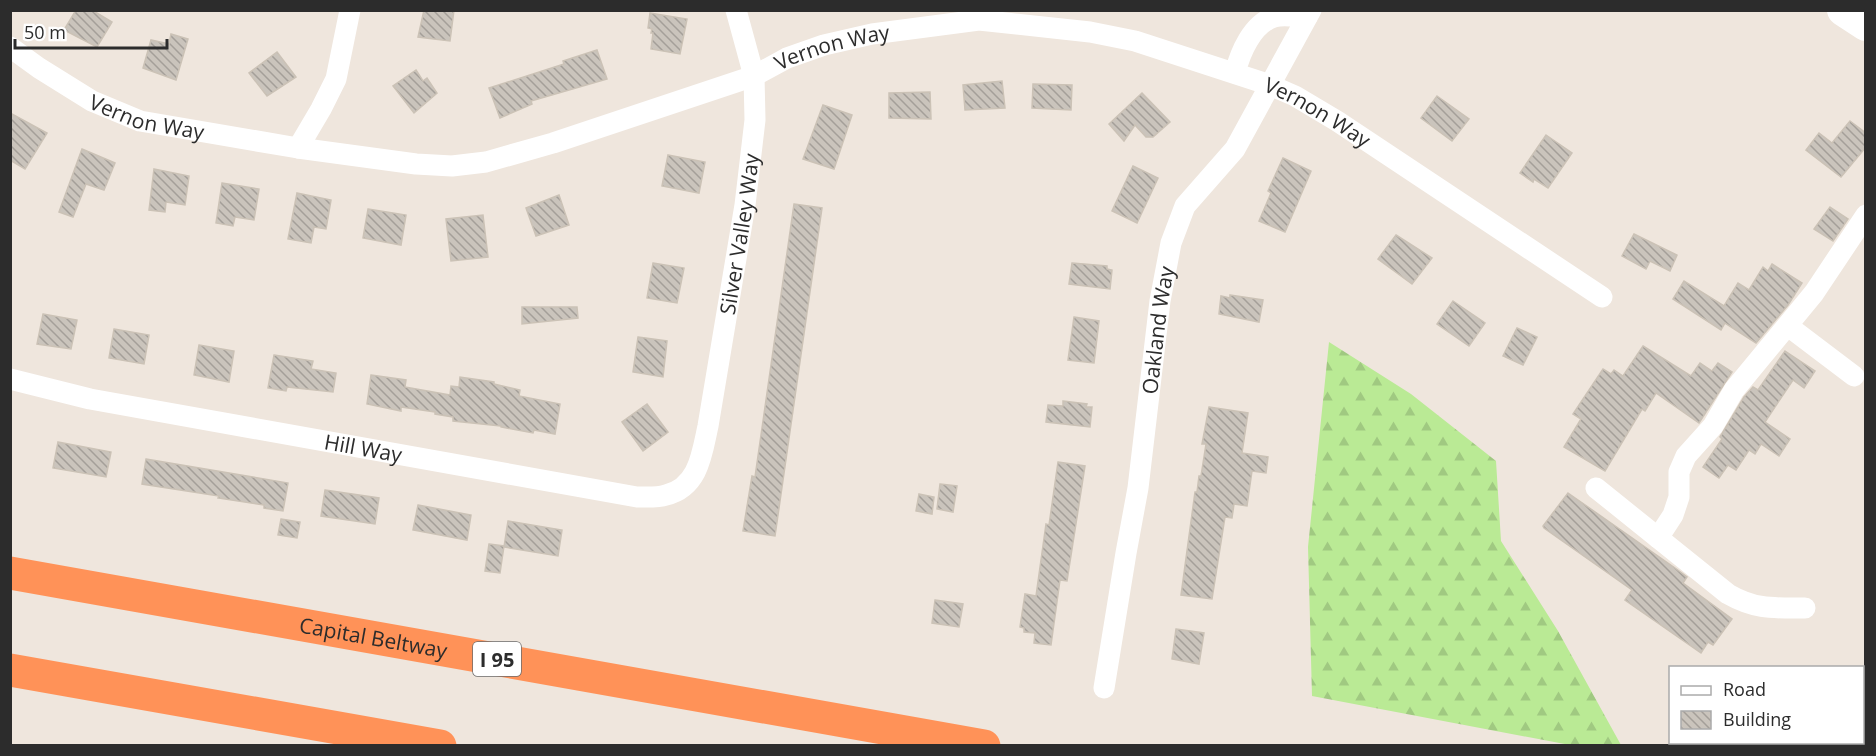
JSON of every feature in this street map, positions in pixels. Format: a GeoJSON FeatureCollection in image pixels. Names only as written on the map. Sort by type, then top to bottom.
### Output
{"type":"FeatureCollection","features":[{"type":"Feature","properties":{"kind":"highway","name":"Capital Beltway"},"geometry":{"type":"LineString","coordinates":[[10,573],[984,746]]}},
{"type":"Feature","properties":{"kind":"highway"},"geometry":{"type":"LineString","coordinates":[[10,670],[440,746]]}},
{"type":"Feature","properties":{"kind":"highway"},"geometry":{"type":"LineString","coordinates":[[10,694],[267,715]]}},
{"type":"Feature","properties":{"kind":"main road"},"geometry":{"type":"LineString","coordinates":[[1843,10],[1866,25]]}},
{"type":"Feature","properties":{"kind":"street"},"geometry":{"type":"LineString","coordinates":[[298,148],[321,110],[336,79],[350,10]]}},
{"type":"Feature","properties":{"kind":"street","name":"Silver Valley Way"},"geometry":{"type":"LineString","coordinates":[[701,459],[716,386],[745,205],[755,120],[754,76],[736,10]]}},
{"type":"Feature","properties":{"kind":"street"},"geometry":{"type":"LineString","coordinates":[[1235,73],[1243,48],[1266,21],[1284,16],[1309,14]]}},
{"type":"Feature","properties":{"kind":"street","name":"Oakland Way"},"geometry":{"type":"LineString","coordinates":[[1104,688],[1138,488],[1160,301],[1171,243],[1185,206],[1235,149],[1309,14]]}},
{"type":"Feature","properties":{"kind":"street","name":"Vernon Way"},"geometry":{"type":"LineString","coordinates":[[10,47],[92,101],[140,121],[298,148],[416,164],[452,166],[486,162],[554,143],[754,76],[787,58],[824,45],[980,15],[1124,38],[1235,73],[1295,96],[1338,121],[1602,297]]}},
{"type":"Feature","properties":{"kind":"street"},"geometry":{"type":"LineString","coordinates":[[1658,538],[1673,514],[1679,497],[1679,472],[1686,456],[1713,426],[1734,390],[1814,293],[1866,215]]}},
{"type":"Feature","properties":{"kind":"street"},"geometry":{"type":"LineString","coordinates":[[1788,326],[1854,376]]}},
{"type":"Feature","properties":{"kind":"street","name":"Hill Way"},"geometry":{"type":"LineString","coordinates":[[10,379],[90,399],[637,497],[667,495],[682,488],[694,477],[701,459]]}},
{"type":"Feature","properties":{"kind":"street"},"geometry":{"type":"LineString","coordinates":[[1596,488],[1728,594],[1744,604],[1767,608],[1805,608]]}},
{"type":"Feature","properties":{"kind":"green space"},"geometry":{"type":"Polygon","coordinates":[[[1329,342],[1411,394],[1496,461],[1501,541],[1558,631],[1621,745],[1570,745],[1312,696],[1308,547],[1329,342]]]}},
{"type":"Feature","properties":{"kind":"building"},"geometry":{"type":"Polygon","coordinates":[[[76,10],[92,10],[112,22],[97,47],[64,30],[76,10]]]}},
{"type":"Feature","properties":{"kind":"building"},"geometry":{"type":"Polygon","coordinates":[[[424,10],[454,10],[450,41],[418,37],[424,10]]]}},
{"type":"Feature","properties":{"kind":"building"},"geometry":{"type":"Polygon","coordinates":[[[650,13],[687,19],[680,54],[651,49],[653,33],[651,33],[652,29],[648,28],[650,13]]]}},
{"type":"Feature","properties":{"kind":"building"},"geometry":{"type":"Polygon","coordinates":[[[171,34],[188,39],[176,80],[143,68],[151,40],[169,44],[171,34]]]}},
{"type":"Feature","properties":{"kind":"building"},"geometry":{"type":"Polygon","coordinates":[[[597,50],[607,79],[531,101],[532,104],[500,118],[489,88],[564,64],[563,61],[597,50]]]}},
{"type":"Feature","properties":{"kind":"building"},"geometry":{"type":"Polygon","coordinates":[[[277,52],[296,77],[267,96],[249,73],[277,52]]]}},
{"type":"Feature","properties":{"kind":"building"},"geometry":{"type":"Polygon","coordinates":[[[416,70],[423,81],[427,78],[437,93],[414,113],[393,86],[416,70]]]}},
{"type":"Feature","properties":{"kind":"building"},"geometry":{"type":"Polygon","coordinates":[[[1002,81],[1005,108],[965,110],[963,85],[1002,81]]]}},
{"type":"Feature","properties":{"kind":"building"},"geometry":{"type":"Polygon","coordinates":[[[1033,84],[1072,85],[1071,110],[1032,108],[1033,84]]]}},
{"type":"Feature","properties":{"kind":"building"},"geometry":{"type":"Polygon","coordinates":[[[930,92],[931,119],[889,118],[889,93],[930,92]]]}},
{"type":"Feature","properties":{"kind":"building"},"geometry":{"type":"Polygon","coordinates":[[[1142,93],[1170,122],[1153,137],[1146,137],[1135,125],[1124,141],[1109,124],[1142,93]]]}},
{"type":"Feature","properties":{"kind":"building"},"geometry":{"type":"Polygon","coordinates":[[[1437,96],[1469,119],[1452,141],[1421,118],[1437,96]]]}},
{"type":"Feature","properties":{"kind":"building"},"geometry":{"type":"Polygon","coordinates":[[[823,105],[852,115],[834,169],[803,159],[823,105]]]}},
{"type":"Feature","properties":{"kind":"building"},"geometry":{"type":"Polygon","coordinates":[[[10,113],[47,133],[25,169],[10,160],[10,113]]]}},
{"type":"Feature","properties":{"kind":"building"},"geometry":{"type":"Polygon","coordinates":[[[1850,121],[1866,133],[1866,147],[1841,177],[1806,150],[1819,133],[1832,143],[1850,121]]]}},
{"type":"Feature","properties":{"kind":"building"},"geometry":{"type":"Polygon","coordinates":[[[1546,135],[1572,153],[1548,188],[1520,173],[1546,135]]]}},
{"type":"Feature","properties":{"kind":"building"},"geometry":{"type":"Polygon","coordinates":[[[82,149],[115,163],[104,190],[86,184],[73,217],[59,212],[82,149]]]}},
{"type":"Feature","properties":{"kind":"building"},"geometry":{"type":"Polygon","coordinates":[[[668,155],[705,162],[699,193],[662,186],[668,155]]]}},
{"type":"Feature","properties":{"kind":"building"},"geometry":{"type":"Polygon","coordinates":[[[1283,158],[1311,171],[1285,232],[1259,221],[1271,193],[1268,191],[1283,158]]]}},
{"type":"Feature","properties":{"kind":"building"},"geometry":{"type":"Polygon","coordinates":[[[1133,166],[1158,178],[1137,223],[1112,211],[1133,166]]]}},
{"type":"Feature","properties":{"kind":"building"},"geometry":{"type":"Polygon","coordinates":[[[154,169],[189,176],[185,205],[166,202],[165,212],[149,210],[154,169]]]}},
{"type":"Feature","properties":{"kind":"building"},"geometry":{"type":"Polygon","coordinates":[[[222,183],[259,189],[254,220],[235,217],[233,226],[216,223],[222,183]]]}},
{"type":"Feature","properties":{"kind":"building"},"geometry":{"type":"Polygon","coordinates":[[[297,193],[331,200],[326,229],[314,227],[311,243],[288,239],[297,193]]]}},
{"type":"Feature","properties":{"kind":"building"},"geometry":{"type":"Polygon","coordinates":[[[559,195],[569,225],[536,236],[526,208],[559,195]]]}},
{"type":"Feature","properties":{"kind":"building"},"geometry":{"type":"Polygon","coordinates":[[[794,204],[822,208],[775,536],[743,531],[752,476],[755,477],[794,204]]]}},
{"type":"Feature","properties":{"kind":"building"},"geometry":{"type":"Polygon","coordinates":[[[1830,207],[1848,219],[1833,241],[1814,229],[1830,207]]]}},
{"type":"Feature","properties":{"kind":"building"},"geometry":{"type":"Polygon","coordinates":[[[368,209],[406,215],[401,245],[363,238],[368,209]]]}},
{"type":"Feature","properties":{"kind":"building"},"geometry":{"type":"Polygon","coordinates":[[[483,215],[488,257],[451,261],[446,219],[483,215]]]}},
{"type":"Feature","properties":{"kind":"building"},"geometry":{"type":"Polygon","coordinates":[[[1634,234],[1677,255],[1670,271],[1650,261],[1646,269],[1622,256],[1634,234]]]}},
{"type":"Feature","properties":{"kind":"building"},"geometry":{"type":"Polygon","coordinates":[[[1396,235],[1432,258],[1412,284],[1378,259],[1396,235]]]}},
{"type":"Feature","properties":{"kind":"building"},"geometry":{"type":"Polygon","coordinates":[[[653,263],[684,268],[677,303],[647,298],[653,263]]]}},
{"type":"Feature","properties":{"kind":"building"},"geometry":{"type":"Polygon","coordinates":[[[1072,263],[1107,266],[1107,269],[1112,270],[1110,289],[1069,284],[1072,263]]]}},
{"type":"Feature","properties":{"kind":"building"},"geometry":{"type":"Polygon","coordinates":[[[1772,264],[1802,283],[1788,305],[1756,343],[1725,323],[1721,330],[1673,299],[1684,281],[1724,306],[1738,283],[1749,290],[1763,267],[1768,271],[1772,264]]]}},
{"type":"Feature","properties":{"kind":"building"},"geometry":{"type":"Polygon","coordinates":[[[1230,295],[1263,300],[1259,322],[1219,314],[1221,296],[1230,298],[1230,295]]]}},
{"type":"Feature","properties":{"kind":"building"},"geometry":{"type":"Polygon","coordinates":[[[1453,301],[1485,323],[1469,346],[1437,324],[1453,301]]]}},
{"type":"Feature","properties":{"kind":"building"},"geometry":{"type":"Polygon","coordinates":[[[522,307],[577,307],[578,318],[522,324],[522,307]]]}},
{"type":"Feature","properties":{"kind":"building"},"geometry":{"type":"Polygon","coordinates":[[[43,314],[77,320],[71,349],[37,344],[43,314]]]}},
{"type":"Feature","properties":{"kind":"building"},"geometry":{"type":"Polygon","coordinates":[[[1074,317],[1099,321],[1094,363],[1068,360],[1074,317]]]}},
{"type":"Feature","properties":{"kind":"building"},"geometry":{"type":"Polygon","coordinates":[[[1517,328],[1537,337],[1523,365],[1503,356],[1517,328]]]}},
{"type":"Feature","properties":{"kind":"building"},"geometry":{"type":"Polygon","coordinates":[[[114,329],[149,335],[144,364],[109,358],[114,329]]]}},
{"type":"Feature","properties":{"kind":"building"},"geometry":{"type":"Polygon","coordinates":[[[638,337],[667,341],[663,377],[633,372],[638,337]]]}},
{"type":"Feature","properties":{"kind":"building"},"geometry":{"type":"Polygon","coordinates":[[[199,345],[234,351],[229,382],[194,375],[199,345]]]}},
{"type":"Feature","properties":{"kind":"building"},"geometry":{"type":"Polygon","coordinates":[[[1643,346],[1691,376],[1700,363],[1712,371],[1718,363],[1732,372],[1699,423],[1656,393],[1645,411],[1642,409],[1605,471],[1564,447],[1581,419],[1573,414],[1603,369],[1611,374],[1614,370],[1623,376],[1643,346]]]}},
{"type":"Feature","properties":{"kind":"building"},"geometry":{"type":"Polygon","coordinates":[[[1785,351],[1815,371],[1804,388],[1793,380],[1765,422],[1790,439],[1779,456],[1761,444],[1755,454],[1749,450],[1736,470],[1728,465],[1719,478],[1703,467],[1722,439],[1720,437],[1744,397],[1753,387],[1758,390],[1785,351]]]}},
{"type":"Feature","properties":{"kind":"building"},"geometry":{"type":"Polygon","coordinates":[[[274,355],[313,361],[311,369],[336,373],[333,392],[287,387],[286,391],[268,388],[274,355]]]}},
{"type":"Feature","properties":{"kind":"building"},"geometry":{"type":"Polygon","coordinates":[[[371,375],[406,380],[405,387],[450,395],[451,386],[459,387],[460,377],[494,382],[494,384],[520,390],[519,396],[560,404],[555,434],[453,421],[453,417],[435,414],[435,412],[401,407],[401,411],[367,404],[371,375]]]}},
{"type":"Feature","properties":{"kind":"building"},"geometry":{"type":"Polygon","coordinates":[[[1063,401],[1087,404],[1086,407],[1092,407],[1090,427],[1046,422],[1048,405],[1063,406],[1063,401]]]}},
{"type":"Feature","properties":{"kind":"building"},"geometry":{"type":"Polygon","coordinates":[[[647,404],[668,432],[643,451],[622,422],[647,404]]]}},
{"type":"Feature","properties":{"kind":"building"},"geometry":{"type":"Polygon","coordinates":[[[1209,407],[1248,413],[1242,453],[1268,457],[1266,473],[1252,471],[1247,506],[1234,504],[1232,518],[1225,517],[1212,599],[1181,595],[1195,492],[1197,492],[1199,476],[1201,476],[1206,444],[1202,444],[1209,407]]]}},
{"type":"Feature","properties":{"kind":"building"},"geometry":{"type":"Polygon","coordinates":[[[58,442],[111,452],[106,477],[53,468],[58,442]]]}},
{"type":"Feature","properties":{"kind":"building"},"geometry":{"type":"Polygon","coordinates":[[[146,459],[288,483],[283,511],[264,508],[264,505],[218,498],[219,496],[142,484],[146,459]]]}},
{"type":"Feature","properties":{"kind":"building"},"geometry":{"type":"Polygon","coordinates":[[[1058,462],[1085,466],[1067,581],[1060,580],[1051,645],[1034,643],[1035,633],[1024,632],[1024,628],[1020,627],[1025,594],[1036,596],[1058,462]]]}},
{"type":"Feature","properties":{"kind":"building"},"geometry":{"type":"Polygon","coordinates":[[[940,484],[957,486],[953,512],[937,509],[940,484]]]}},
{"type":"Feature","properties":{"kind":"building"},"geometry":{"type":"Polygon","coordinates":[[[325,490],[379,498],[375,524],[321,516],[325,490]]]}},
{"type":"Feature","properties":{"kind":"building"},"geometry":{"type":"Polygon","coordinates":[[[1568,493],[1687,577],[1683,583],[1732,619],[1713,645],[1708,642],[1701,653],[1625,600],[1632,590],[1544,528],[1543,526],[1568,493]]]}},
{"type":"Feature","properties":{"kind":"building"},"geometry":{"type":"Polygon","coordinates":[[[919,494],[934,497],[932,514],[916,511],[919,494]]]}},
{"type":"Feature","properties":{"kind":"building"},"geometry":{"type":"Polygon","coordinates":[[[418,505],[471,515],[467,540],[413,530],[418,505]]]}},
{"type":"Feature","properties":{"kind":"building"},"geometry":{"type":"Polygon","coordinates":[[[281,519],[300,522],[297,538],[278,535],[281,519]]]}},
{"type":"Feature","properties":{"kind":"building"},"geometry":{"type":"Polygon","coordinates":[[[508,521],[562,530],[558,556],[504,547],[508,521]]]}},
{"type":"Feature","properties":{"kind":"building"},"geometry":{"type":"Polygon","coordinates":[[[489,544],[504,546],[500,573],[485,571],[489,544]]]}},
{"type":"Feature","properties":{"kind":"building"},"geometry":{"type":"Polygon","coordinates":[[[935,600],[963,604],[959,627],[932,623],[935,600]]]}},
{"type":"Feature","properties":{"kind":"building"},"geometry":{"type":"Polygon","coordinates":[[[1176,629],[1204,633],[1199,664],[1172,659],[1176,629]]]}}]}
